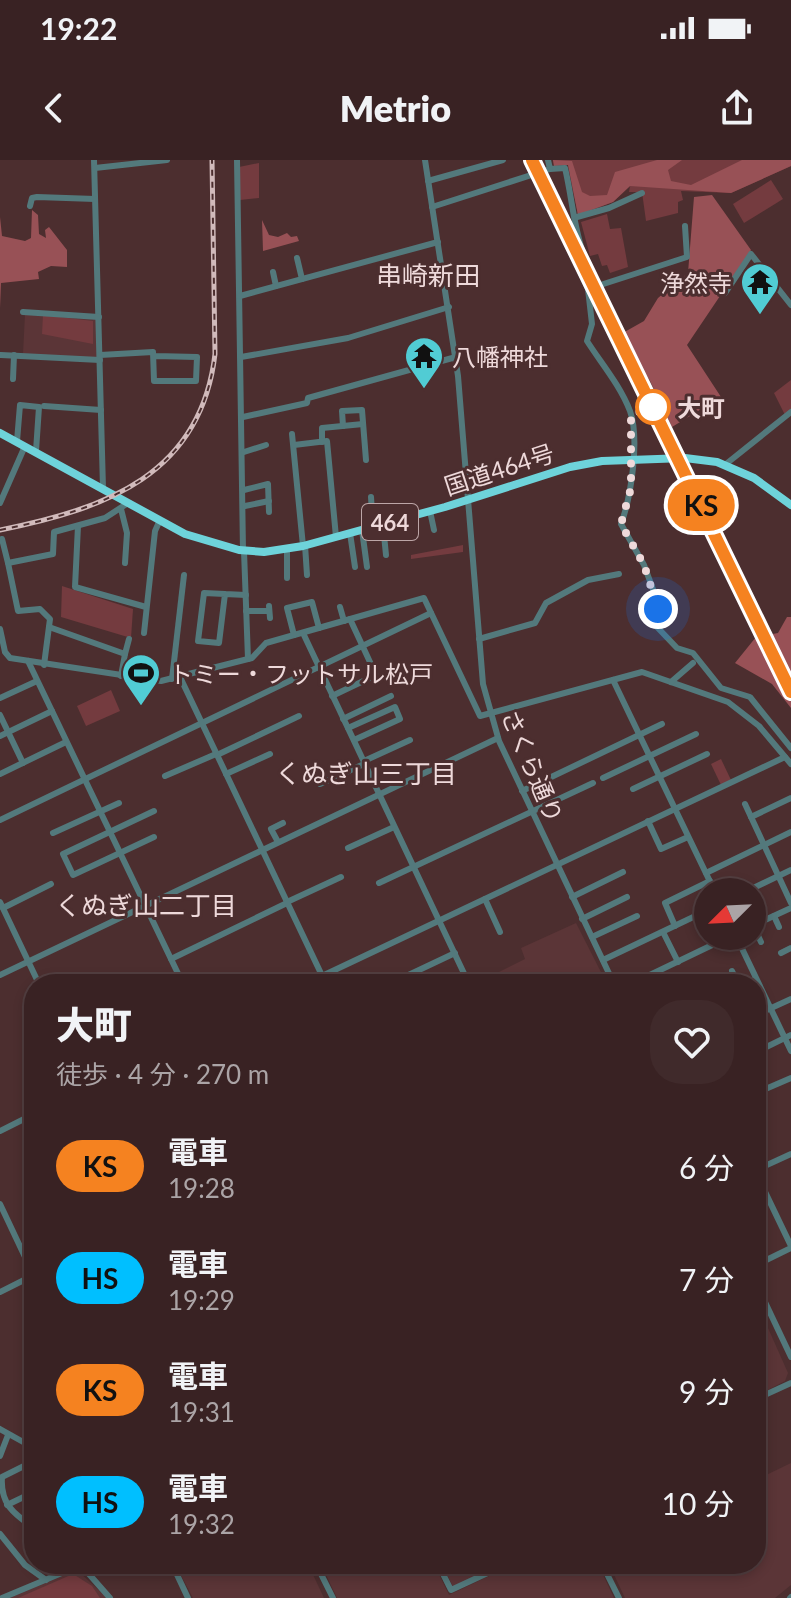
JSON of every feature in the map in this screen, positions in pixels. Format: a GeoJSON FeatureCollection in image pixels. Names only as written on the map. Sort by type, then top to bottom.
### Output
{"type":"FeatureCollection","features":[{"type":"Feature","properties":{"kind":"highway","name":"国道464号"},"geometry":{"type":"LineString","coordinates":[[0,433],[103,488],[125,506],[160,520],[196,540],[244,551],[287,549],[469,500],[570,467],[632,460],[693,458],[726,464],[754,478],[791,505]]}},
{"type":"Feature","properties":{"kind":"street"},"geometry":{"type":"LineString","coordinates":[[103,488],[94,164],[167,160]]}},
{"type":"Feature","properties":{"kind":"street"},"geometry":{"type":"LineString","coordinates":[[237,160],[248,659]]}},
{"type":"Feature","properties":{"kind":"street","name":"さくら通り"},"geometry":{"type":"LineString","coordinates":[[425,160],[456,357],[479,639],[489,713],[522,791],[609,974]]}},
{"type":"Feature","properties":{"kind":"street"},"geometry":{"type":"LineString","coordinates":[[428,181],[503,160]]}},
{"type":"Feature","properties":{"kind":"street"},"geometry":{"type":"LineString","coordinates":[[548,160],[550,169]]}},
{"type":"Feature","properties":{"kind":"street"},"geometry":{"type":"LineString","coordinates":[[432,207],[550,169],[565,168],[585,258],[580,271],[588,289],[592,324],[586,337],[629,410],[631,488],[621,524],[644,565],[657,600],[657,627],[677,648],[693,653],[721,688],[750,697],[791,748]]}},
{"type":"Feature","properties":{"kind":"street"},"geometry":{"type":"LineString","coordinates":[[577,217],[609,208],[642,193]]}},
{"type":"Feature","properties":{"kind":"street"},"geometry":{"type":"LineString","coordinates":[[30,206],[32,198],[37,197],[95,199]]}},
{"type":"Feature","properties":{"kind":"street"},"geometry":{"type":"LineString","coordinates":[[588,289],[687,257],[685,226]]}},
{"type":"Feature","properties":{"kind":"street"},"geometry":{"type":"LineString","coordinates":[[240,296],[438,242]]}},
{"type":"Feature","properties":{"kind":"street"},"geometry":{"type":"LineString","coordinates":[[725,293],[751,254],[791,305]]}},
{"type":"Feature","properties":{"kind":"street"},"geometry":{"type":"LineString","coordinates":[[297,258],[302,279]]}},
{"type":"Feature","properties":{"kind":"street"},"geometry":{"type":"LineString","coordinates":[[273,272],[276,286]]}},
{"type":"Feature","properties":{"kind":"street"},"geometry":{"type":"LineString","coordinates":[[241,357],[348,338],[449,307]]}},
{"type":"Feature","properties":{"kind":"street"},"geometry":{"type":"LineString","coordinates":[[23,312],[99,317]]}},
{"type":"Feature","properties":{"kind":"street"},"geometry":{"type":"LineString","coordinates":[[1,355],[100,358],[153,352],[154,381],[196,381],[197,357],[155,356]]}},
{"type":"Feature","properties":{"kind":"street"},"geometry":{"type":"LineString","coordinates":[[13,379],[14,355]]}},
{"type":"Feature","properties":{"kind":"street"},"geometry":{"type":"LineString","coordinates":[[243,417],[307,403],[308,398],[456,357]]}},
{"type":"Feature","properties":{"kind":"street"},"geometry":{"type":"LineString","coordinates":[[0,503],[21,444],[20,405],[39,407],[36,451]]}},
{"type":"Feature","properties":{"kind":"street"},"geometry":{"type":"LineString","coordinates":[[44,406],[101,410]]}},
{"type":"Feature","properties":{"kind":"street"},"geometry":{"type":"LineString","coordinates":[[343,426],[342,411],[362,410],[366,460]]}},
{"type":"Feature","properties":{"kind":"street"},"geometry":{"type":"LineString","coordinates":[[726,464],[791,412]]}},
{"type":"Feature","properties":{"kind":"street"},"geometry":{"type":"LineString","coordinates":[[322,442],[322,428],[363,424]]}},
{"type":"Feature","properties":{"kind":"street"},"geometry":{"type":"LineString","coordinates":[[292,434],[307,575]]}},
{"type":"Feature","properties":{"kind":"street"},"geometry":{"type":"LineString","coordinates":[[294,445],[327,441],[336,537]]}},
{"type":"Feature","properties":{"kind":"street"},"geometry":{"type":"LineString","coordinates":[[244,452],[262,448]]}},
{"type":"Feature","properties":{"kind":"street"},"geometry":{"type":"LineString","coordinates":[[244,490],[268,484],[269,512]]}},
{"type":"Feature","properties":{"kind":"street"},"geometry":{"type":"LineString","coordinates":[[371,497],[388,551]]}},
{"type":"Feature","properties":{"kind":"street"},"geometry":{"type":"LineString","coordinates":[[245,506],[269,501]]}},
{"type":"Feature","properties":{"kind":"street"},"geometry":{"type":"LineString","coordinates":[[8,563],[53,554],[54,532],[105,518],[125,506],[125,563]]}},
{"type":"Feature","properties":{"kind":"street"},"geometry":{"type":"LineString","coordinates":[[430,511],[434,530]]}},
{"type":"Feature","properties":{"kind":"street"},"geometry":{"type":"LineString","coordinates":[[144,633],[155,531],[160,520]]}},
{"type":"Feature","properties":{"kind":"street"},"geometry":{"type":"LineString","coordinates":[[78,526],[75,587],[146,607]]}},
{"type":"Feature","properties":{"kind":"street"},"geometry":{"type":"LineString","coordinates":[[362,530],[367,567]]}},
{"type":"Feature","properties":{"kind":"street"},"geometry":{"type":"LineString","coordinates":[[350,533],[355,567]]}},
{"type":"Feature","properties":{"kind":"street"},"geometry":{"type":"LineString","coordinates":[[2,539],[18,611],[40,609],[50,619],[44,665]]}},
{"type":"Feature","properties":{"kind":"street"},"geometry":{"type":"LineString","coordinates":[[287,549],[287,578]]}},
{"type":"Feature","properties":{"kind":"street"},"geometry":{"type":"LineString","coordinates":[[479,639],[535,623],[546,603],[588,580],[619,574]]}},
{"type":"Feature","properties":{"kind":"street"},"geometry":{"type":"LineString","coordinates":[[184,575],[176,678],[226,774],[321,974]]}},
{"type":"Feature","properties":{"kind":"street"},"geometry":{"type":"LineString","coordinates":[[225,594],[219,643],[198,641],[204,593],[225,594],[246,595]]}},
{"type":"Feature","properties":{"kind":"street"},"geometry":{"type":"LineString","coordinates":[[0,629],[7,655],[44,665],[161,681],[248,659],[266,643],[424,598],[480,716],[642,672],[706,694],[747,715],[791,764]]}},
{"type":"Feature","properties":{"kind":"street"},"geometry":{"type":"LineString","coordinates":[[294,635],[287,608],[312,602],[319,628]]}},
{"type":"Feature","properties":{"kind":"street"},"geometry":{"type":"LineString","coordinates":[[332,696],[376,675],[340,607]]}},
{"type":"Feature","properties":{"kind":"street"},"geometry":{"type":"LineString","coordinates":[[246,611],[269,612]]}},
{"type":"Feature","properties":{"kind":"street"},"geometry":{"type":"LineString","coordinates":[[0,820],[431,613]]}},
{"type":"Feature","properties":{"kind":"street"},"geometry":{"type":"LineString","coordinates":[[49,627],[125,654]]}},
{"type":"Feature","properties":{"kind":"street"},"geometry":{"type":"LineString","coordinates":[[303,633],[464,974]]}},
{"type":"Feature","properties":{"kind":"street"},"geometry":{"type":"LineString","coordinates":[[121,676],[129,639]]}},
{"type":"Feature","properties":{"kind":"street"},"geometry":{"type":"LineString","coordinates":[[28,661],[178,974]]}},
{"type":"Feature","properties":{"kind":"street"},"geometry":{"type":"LineString","coordinates":[[671,682],[693,663]]}},
{"type":"Feature","properties":{"kind":"street"},"geometry":{"type":"LineString","coordinates":[[613,680],[708,878]]}},
{"type":"Feature","properties":{"kind":"street"},"geometry":{"type":"LineString","coordinates":[[0,698],[37,681]]}},
{"type":"Feature","properties":{"kind":"street"},"geometry":{"type":"LineString","coordinates":[[706,694],[715,681]]}},
{"type":"Feature","properties":{"kind":"street"},"geometry":{"type":"LineString","coordinates":[[343,719],[391,696]]}},
{"type":"Feature","properties":{"kind":"street"},"geometry":{"type":"LineString","coordinates":[[348,728],[395,707],[400,719],[354,740]]}},
{"type":"Feature","properties":{"kind":"street"},"geometry":{"type":"LineString","coordinates":[[0,736],[52,711]]}},
{"type":"Feature","properties":{"kind":"street"},"geometry":{"type":"LineString","coordinates":[[0,715],[23,763]]}},
{"type":"Feature","properties":{"kind":"street"},"geometry":{"type":"LineString","coordinates":[[165,776],[299,716]]}},
{"type":"Feature","properties":{"kind":"street"},"geometry":{"type":"LineString","coordinates":[[522,791],[662,724]]}},
{"type":"Feature","properties":{"kind":"street"},"geometry":{"type":"LineString","coordinates":[[603,778],[696,734]]}},
{"type":"Feature","properties":{"kind":"street"},"geometry":{"type":"LineString","coordinates":[[0,975],[498,738]]}},
{"type":"Feature","properties":{"kind":"street"},"geometry":{"type":"LineString","coordinates":[[320,784],[410,740]]}},
{"type":"Feature","properties":{"kind":"street"},"geometry":{"type":"LineString","coordinates":[[0,774],[66,742]]}},
{"type":"Feature","properties":{"kind":"street"},"geometry":{"type":"LineString","coordinates":[[226,774],[270,754]]}},
{"type":"Feature","properties":{"kind":"street"},"geometry":{"type":"LineString","coordinates":[[633,789],[707,754]]}},
{"type":"Feature","properties":{"kind":"street"},"geometry":{"type":"LineString","coordinates":[[333,974],[785,757]]}},
{"type":"Feature","properties":{"kind":"street"},"geometry":{"type":"LineString","coordinates":[[379,883],[593,783]]}},
{"type":"Feature","properties":{"kind":"street"},"geometry":{"type":"LineString","coordinates":[[751,817],[791,798]]}},
{"type":"Feature","properties":{"kind":"street"},"geometry":{"type":"LineString","coordinates":[[53,833],[119,803]]}},
{"type":"Feature","properties":{"kind":"street"},"geometry":{"type":"LineString","coordinates":[[745,804],[791,907],[766,920]]}},
{"type":"Feature","properties":{"kind":"street"},"geometry":{"type":"LineString","coordinates":[[154,811],[63,854],[73,875],[154,837]]}},
{"type":"Feature","properties":{"kind":"street"},"geometry":{"type":"LineString","coordinates":[[648,821],[661,849],[688,837]]}},
{"type":"Feature","properties":{"kind":"street"},"geometry":{"type":"LineString","coordinates":[[278,842],[271,829],[283,823]]}},
{"type":"Feature","properties":{"kind":"street"},"geometry":{"type":"LineString","coordinates":[[348,848],[394,827]]}},
{"type":"Feature","properties":{"kind":"street"},"geometry":{"type":"LineString","coordinates":[[706,873],[791,832]]}},
{"type":"Feature","properties":{"kind":"street"},"geometry":{"type":"LineString","coordinates":[[766,882],[791,870]]}},
{"type":"Feature","properties":{"kind":"street"},"geometry":{"type":"LineString","coordinates":[[572,897],[623,872]]}},
{"type":"Feature","properties":{"kind":"street"},"geometry":{"type":"LineString","coordinates":[[171,959],[341,877]]}},
{"type":"Feature","properties":{"kind":"street"},"geometry":{"type":"LineString","coordinates":[[34,974],[2,905],[51,884]]}},
{"type":"Feature","properties":{"kind":"street"},"geometry":{"type":"LineString","coordinates":[[675,926],[665,903],[694,889]]}},
{"type":"Feature","properties":{"kind":"street"},"geometry":{"type":"LineString","coordinates":[[582,919],[627,897]]}},
{"type":"Feature","properties":{"kind":"street"},"geometry":{"type":"LineString","coordinates":[[485,899],[500,932]]}},
{"type":"Feature","properties":{"kind":"street"},"geometry":{"type":"LineString","coordinates":[[592,937],[637,916]]}},
{"type":"Feature","properties":{"kind":"street"},"geometry":{"type":"LineString","coordinates":[[774,916],[779,927]]}},
{"type":"Feature","properties":{"kind":"street"},"geometry":{"type":"LineString","coordinates":[[603,960],[694,917]]}},
{"type":"Feature","properties":{"kind":"street"},"geometry":{"type":"LineString","coordinates":[[663,932],[678,962]]}},
{"type":"Feature","properties":{"kind":"street"},"geometry":{"type":"LineString","coordinates":[[781,953],[791,948]]}},
{"type":"Feature","properties":{"kind":"street"},"geometry":{"type":"LineString","coordinates":[[653,974],[704,950]]}},
{"type":"Feature","properties":{"kind":"street"},"geometry":{"type":"LineString","coordinates":[[741,950],[753,974]]}},
{"type":"Feature","properties":{"kind":"street"},"geometry":{"type":"LineString","coordinates":[[411,974],[455,953]]}},
{"type":"Feature","properties":{"kind":"street"},"geometry":{"type":"LineString","coordinates":[[766,998],[788,1037],[791,1051]]}},
{"type":"Feature","properties":{"kind":"street"},"geometry":{"type":"LineString","coordinates":[[766,1010],[791,999]]}},
{"type":"Feature","properties":{"kind":"street"},"geometry":{"type":"LineString","coordinates":[[766,1047],[788,1037]]}},
{"type":"Feature","properties":{"kind":"street"},"geometry":{"type":"LineString","coordinates":[[766,1089],[791,1078]]}},
{"type":"Feature","properties":{"kind":"street"},"geometry":{"type":"LineString","coordinates":[[0,1131],[24,1119]]}},
{"type":"Feature","properties":{"kind":"street"},"geometry":{"type":"LineString","coordinates":[[766,1166],[791,1154]]}},
{"type":"Feature","properties":{"kind":"street"},"geometry":{"type":"LineString","coordinates":[[766,1193],[791,1247],[766,1260]]}},
{"type":"Feature","properties":{"kind":"street"},"geometry":{"type":"LineString","coordinates":[[0,1204],[24,1256]]}},
{"type":"Feature","properties":{"kind":"street"},"geometry":{"type":"LineString","coordinates":[[0,1292],[24,1280]]}},
{"type":"Feature","properties":{"kind":"street"},"geometry":{"type":"LineString","coordinates":[[766,1304],[791,1357]]}},
{"type":"Feature","properties":{"kind":"street"},"geometry":{"type":"LineString","coordinates":[[766,1394],[791,1383]]}},
{"type":"Feature","properties":{"kind":"street"},"geometry":{"type":"LineString","coordinates":[[0,1429],[24,1443]]}},
{"type":"Feature","properties":{"kind":"street"},"geometry":{"type":"LineString","coordinates":[[0,1456],[8,1435]]}},
{"type":"Feature","properties":{"kind":"street"},"geometry":{"type":"LineString","coordinates":[[24,1466],[2,1477],[1,1488],[9,1511],[24,1521]]}},
{"type":"Feature","properties":{"kind":"street"},"geometry":{"type":"LineString","coordinates":[[0,1468],[7,1474]]}},
{"type":"Feature","properties":{"kind":"street"},"geometry":{"type":"LineString","coordinates":[[7,1505],[24,1497]]}},
{"type":"Feature","properties":{"kind":"street"},"geometry":{"type":"LineString","coordinates":[[0,1534],[24,1564]]}},
{"type":"Feature","properties":{"kind":"street"},"geometry":{"type":"LineString","coordinates":[[38,1574],[46,1580]]}},
{"type":"Feature","properties":{"kind":"street"},"geometry":{"type":"LineString","coordinates":[[0,1589],[4,1597],[59,1574]]}},
{"type":"Feature","properties":{"kind":"street"},"geometry":{"type":"LineString","coordinates":[[90,1574],[110,1598]]}},
{"type":"Feature","properties":{"kind":"street"},"geometry":{"type":"LineString","coordinates":[[177,1574],[188,1598]]}},
{"type":"Feature","properties":{"kind":"street"},"geometry":{"type":"LineString","coordinates":[[321,1574],[333,1598]]}},
{"type":"Feature","properties":{"kind":"street"},"geometry":{"type":"LineString","coordinates":[[443,1574],[451,1590],[485,1574]]}},
{"type":"Feature","properties":{"kind":"street"},"geometry":{"type":"LineString","coordinates":[[607,1574],[619,1598]]}},
{"type":"Feature","properties":{"kind":"shaded area"},"geometry":{"type":"Polygon","coordinates":[[[553,160],[791,160],[791,166],[731,193],[681,191],[683,200],[678,202],[678,213],[646,221],[642,192],[629,192],[630,186],[613,202],[578,215],[568,165],[554,166],[553,160]]]}},
{"type":"Feature","properties":{"kind":"shaded area"},"geometry":{"type":"Polygon","coordinates":[[[553,160],[572,161],[582,192],[590,196],[607,195],[615,172],[657,160],[682,160],[668,170],[671,181],[691,185],[742,160],[791,160],[791,166],[731,193],[630,186],[613,202],[578,215],[568,165],[554,166],[553,160]]]}},
{"type":"Feature","properties":{"kind":"shaded area"},"geometry":{"type":"Polygon","coordinates":[[[259,163],[259,198],[240,200],[239,167],[259,163]]]}},
{"type":"Feature","properties":{"kind":"shaded area"},"geometry":{"type":"Polygon","coordinates":[[[771,180],[783,199],[744,223],[733,204],[771,180]]]}},
{"type":"Feature","properties":{"kind":"shaded area"},"geometry":{"type":"Polygon","coordinates":[[[712,195],[751,250],[687,345],[721,397],[672,427],[650,381],[621,334],[644,321],[658,298],[688,273],[694,197],[712,195]]]}},
{"type":"Feature","properties":{"kind":"shaded area"},"geometry":{"type":"Polygon","coordinates":[[[32,210],[38,215],[39,234],[46,238],[45,230],[49,227],[67,250],[67,267],[51,266],[38,272],[39,279],[1,283],[0,308],[0,217],[2,236],[25,241],[31,238],[32,210]]]}},
{"type":"Feature","properties":{"kind":"shaded area"},"geometry":{"type":"Polygon","coordinates":[[[607,214],[610,229],[621,228],[628,267],[610,273],[607,265],[602,266],[598,254],[590,256],[581,222],[607,214]]]}},
{"type":"Feature","properties":{"kind":"shaded area"},"geometry":{"type":"Polygon","coordinates":[[[262,220],[269,235],[278,237],[287,233],[291,237],[297,236],[299,241],[263,251],[262,220]]]}},
{"type":"Feature","properties":{"kind":"shaded area"},"geometry":{"type":"Polygon","coordinates":[[[25,314],[96,318],[97,358],[23,354],[25,314]]]}},
{"type":"Feature","properties":{"kind":"shaded area"},"geometry":{"type":"Polygon","coordinates":[[[43,315],[93,321],[93,344],[42,334],[43,315]]]}},
{"type":"Feature","properties":{"kind":"shaded area"},"geometry":{"type":"Polygon","coordinates":[[[791,380],[791,410],[785,415],[774,393],[791,380]]]}},
{"type":"Feature","properties":{"kind":"shaded area"},"geometry":{"type":"Polygon","coordinates":[[[463,545],[463,552],[411,559],[411,555],[463,545]]]}},
{"type":"Feature","properties":{"kind":"shaded area"},"geometry":{"type":"Polygon","coordinates":[[[62,586],[133,609],[131,638],[61,617],[62,586]]]}},
{"type":"Feature","properties":{"kind":"shaded area"},"geometry":{"type":"Polygon","coordinates":[[[787,617],[791,617],[791,708],[772,684],[735,663],[756,637],[778,633],[787,617]]]}},
{"type":"Feature","properties":{"kind":"shaded area","name":"トミー・フットサル松戸"},"geometry":{"type":"Polygon","coordinates":[[[111,690],[120,711],[86,726],[77,706],[111,690]]]}},
{"type":"Feature","properties":{"kind":"shaded area"},"geometry":{"type":"Polygon","coordinates":[[[721,759],[731,780],[721,785],[711,764],[721,759]]]}},
{"type":"Feature","properties":{"kind":"shaded area"},"geometry":{"type":"Polygon","coordinates":[[[576,923],[602,974],[495,974],[525,959],[521,948],[576,923]]]}},
{"type":"Feature","properties":{"kind":"shaded area"},"geometry":{"type":"Polygon","coordinates":[[[766,1324],[788,1373],[785,1381],[766,1391],[766,1324]]]}},
{"type":"Feature","properties":{"kind":"shaded area"},"geometry":{"type":"Polygon","coordinates":[[[791,1463],[791,1585],[775,1598],[625,1598],[614,1574],[766,1574],[766,1475],[791,1463]]]}},
{"type":"Feature","properties":{"kind":"shaded area"},"geometry":{"type":"Polygon","coordinates":[[[67,1574],[81,1574],[107,1598],[11,1598],[67,1574]]]}},
{"type":"Feature","properties":{"kind":"shaded area"},"geometry":{"type":"Polygon","coordinates":[[[73,1574],[92,1586],[100,1598],[18,1598],[73,1574]]]}},
{"type":"Feature","properties":{"kind":"shaded area"},"geometry":{"type":"Polygon","coordinates":[[[180,1574],[313,1574],[324,1598],[193,1598],[180,1574]]]}},
{"type":"Feature","properties":{"kind":"shaded area"},"geometry":{"type":"Polygon","coordinates":[[[326,1574],[439,1574],[449,1595],[493,1574],[603,1574],[614,1598],[337,1598],[326,1574]]]}},
{"type":"Feature","properties":{"kind":"shaded area"},"geometry":{"type":"Polygon","coordinates":[[[447,1574],[480,1574],[453,1587],[447,1574]]]}},
{"type":"Feature","properties":{"kind":"railway"},"geometry":{"type":"LineString","coordinates":[[0,530],[76,511],[110,497],[142,480],[169,457],[190,430],[206,395],[215,354],[212,160]]}},
{"type":"Feature","properties":{"kind":"railway"},"geometry":{"type":"LineString","coordinates":[[528,160],[791,698]]}},
{"type":"Feature","properties":{"kind":"train","name":"KS"},"geometry":{"type":"LineString","coordinates":[[532,160],[791,692]]}},
{"type":"Feature","properties":{"kind":"place","name":"浄然寺"},"geometry":{"type":"Point","coordinates":[760,316]}},
{"type":"Feature","properties":{"kind":"place","name":"八幡神社"},"geometry":{"type":"Point","coordinates":[424,390]}},
{"type":"Feature","properties":{"kind":"place","name":"大町"},"geometry":{"type":"Point","coordinates":[653,407]}},
{"type":"Feature","properties":{"kind":"place","name":"トミー・フットサル松戸"},"geometry":{"type":"Point","coordinates":[141,707]}},
{"type":"Feature","properties":{"kind":"district","name":"串崎新田"},"geometry":{"type":"Point","coordinates":[428,275]}},
{"type":"Feature","properties":{"kind":"district","name":"くぬぎ山三丁目"},"geometry":{"type":"Point","coordinates":[366,773]}},
{"type":"Feature","properties":{"kind":"district","name":"くぬぎ山二丁目"},"geometry":{"type":"Point","coordinates":[146,905]}},
{"type":"Feature","properties":{"kind":"route"},"geometry":{"type":"LineString","coordinates":[[653,407],[631,415],[631,488],[621,528],[644,565],[658,609]]}}]}
